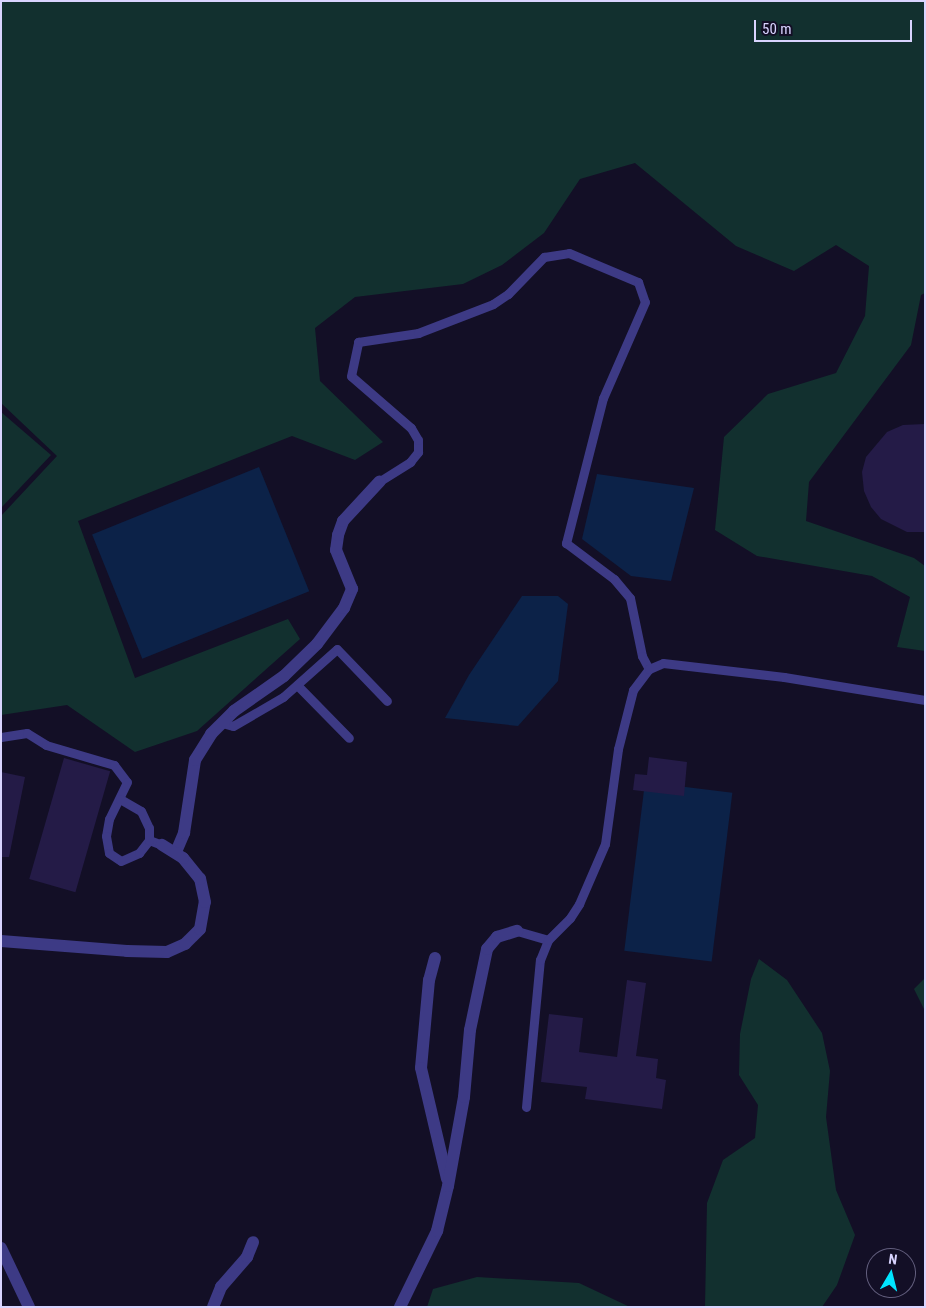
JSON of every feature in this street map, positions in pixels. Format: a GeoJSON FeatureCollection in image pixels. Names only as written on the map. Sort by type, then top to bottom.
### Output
{"type":"FeatureCollection","features":[{"type":"Feature","properties":{"kind":"street"},"geometry":{"type":"LineString","coordinates":[[176,852],[184,833],[196,760],[211,734],[304,657],[344,608],[352,589],[336,550],[338,535],[344,522],[380,480]]}},
{"type":"Feature","properties":{"kind":"street"},"geometry":{"type":"LineString","coordinates":[[1,941],[127,952],[167,952],[185,944],[200,929],[205,902],[200,879],[176,852],[162,845]]}},
{"type":"Feature","properties":{"kind":"street"},"geometry":{"type":"LineString","coordinates":[[400,1307],[437,1231],[448,1186],[464,1097],[470,1030],[487,949],[497,937],[517,931]]}},
{"type":"Feature","properties":{"kind":"street"},"geometry":{"type":"LineString","coordinates":[[435,958],[429,980],[422,1068],[448,1186]]}},
{"type":"Feature","properties":{"kind":"street"},"geometry":{"type":"LineString","coordinates":[[213,1307],[221,1286],[246,1257],[253,1242]]}},
{"type":"Feature","properties":{"kind":"street"},"geometry":{"type":"LineString","coordinates":[[1,1248],[29,1307]]}},
{"type":"Feature","properties":{"kind":"lane"},"geometry":{"type":"LineString","coordinates":[[380,480],[410,462],[418,452],[418,440],[411,428],[351,376],[358,342],[418,333],[492,304],[508,294],[544,257],[569,253],[638,282],[645,302],[603,398],[566,543],[614,579],[630,598],[642,656],[649,668]]}},
{"type":"Feature","properties":{"kind":"lane"},"geometry":{"type":"LineString","coordinates":[[222,723],[234,726],[284,696],[337,649],[387,701]]}},
{"type":"Feature","properties":{"kind":"lane"},"geometry":{"type":"LineString","coordinates":[[526,1107],[540,960],[548,940],[579,904],[605,844],[618,749],[633,690],[649,668],[662,663],[784,677],[925,700]]}},
{"type":"Feature","properties":{"kind":"lane"},"geometry":{"type":"LineString","coordinates":[[297,685],[349,738]]}},
{"type":"Feature","properties":{"kind":"lane"},"geometry":{"type":"LineString","coordinates":[[1,737],[27,733],[46,745],[114,765],[127,782],[109,818],[106,836],[109,853],[121,861],[139,853],[149,840],[149,828],[141,811],[120,799]]}},
{"type":"Feature","properties":{"kind":"lane"},"geometry":{"type":"LineString","coordinates":[[149,840],[162,845]]}},
{"type":"Feature","properties":{"kind":"lane"},"geometry":{"type":"LineString","coordinates":[[517,931],[548,940]]}},
{"type":"Feature","properties":{"kind":"green space"},"geometry":{"type":"Polygon","coordinates":[[[1,1],[925,1],[925,293],[921,295],[911,345],[809,482],[806,521],[914,558],[925,566],[925,651],[897,647],[910,597],[872,576],[757,556],[715,530],[724,437],[768,394],[836,373],[865,316],[869,266],[836,245],[794,271],[736,246],[635,163],[580,179],[544,233],[502,265],[463,284],[355,297],[315,328],[320,381],[383,442],[355,460],[292,436],[78,521],[135,678],[288,619],[300,639],[197,731],[135,752],[67,705],[1,715],[1,516],[57,456],[1,403],[1,1]]]}},
{"type":"Feature","properties":{"kind":"green space"},"geometry":{"type":"Polygon","coordinates":[[[1,412],[51,455],[1,508],[1,412]]]}},
{"type":"Feature","properties":{"kind":"green space"},"geometry":{"type":"Polygon","coordinates":[[[759,959],[787,980],[822,1033],[830,1071],[826,1117],[836,1190],[855,1235],[837,1285],[822,1307],[705,1307],[707,1203],[723,1160],[755,1138],[758,1105],[739,1075],[740,1034],[751,979],[759,959]]]}},
{"type":"Feature","properties":{"kind":"green space"},"geometry":{"type":"Polygon","coordinates":[[[925,978],[925,1011],[914,989],[925,978]]]}},
{"type":"Feature","properties":{"kind":"green space"},"geometry":{"type":"Polygon","coordinates":[[[477,1277],[579,1283],[630,1307],[427,1307],[433,1289],[477,1277]]]}},
{"type":"Feature","properties":{"kind":"water"},"geometry":{"type":"Polygon","coordinates":[[[259,467],[309,591],[142,659],[92,534],[259,467]]]}},
{"type":"Feature","properties":{"kind":"water"},"geometry":{"type":"Polygon","coordinates":[[[597,474],[694,488],[671,581],[631,576],[582,539],[597,474]]]}},
{"type":"Feature","properties":{"kind":"water"},"geometry":{"type":"Polygon","coordinates":[[[522,596],[558,596],[568,604],[558,681],[518,726],[445,718],[469,675],[522,596]]]}},
{"type":"Feature","properties":{"kind":"water"},"geometry":{"type":"Polygon","coordinates":[[[645,782],[732,793],[712,961],[624,951],[645,782]]]}},
{"type":"Feature","properties":{"kind":"building"},"geometry":{"type":"Polygon","coordinates":[[[925,424],[925,532],[907,532],[881,519],[871,507],[864,491],[862,472],[866,457],[887,432],[903,425],[925,424]]]}},
{"type":"Feature","properties":{"kind":"building"},"geometry":{"type":"Polygon","coordinates":[[[649,757],[687,762],[684,796],[633,790],[635,774],[647,775],[649,757]]]}},
{"type":"Feature","properties":{"kind":"building"},"geometry":{"type":"Polygon","coordinates":[[[64,758],[110,771],[75,892],[29,879],[64,758]]]}},
{"type":"Feature","properties":{"kind":"building"},"geometry":{"type":"Polygon","coordinates":[[[1,772],[25,777],[9,857],[1,857],[1,772]]]}},
{"type":"Feature","properties":{"kind":"building"},"geometry":{"type":"Polygon","coordinates":[[[627,980],[646,983],[636,1056],[658,1059],[656,1078],[666,1080],[662,1109],[585,1099],[587,1087],[541,1082],[549,1014],[583,1018],[579,1052],[617,1057],[627,980]]]}}]}
